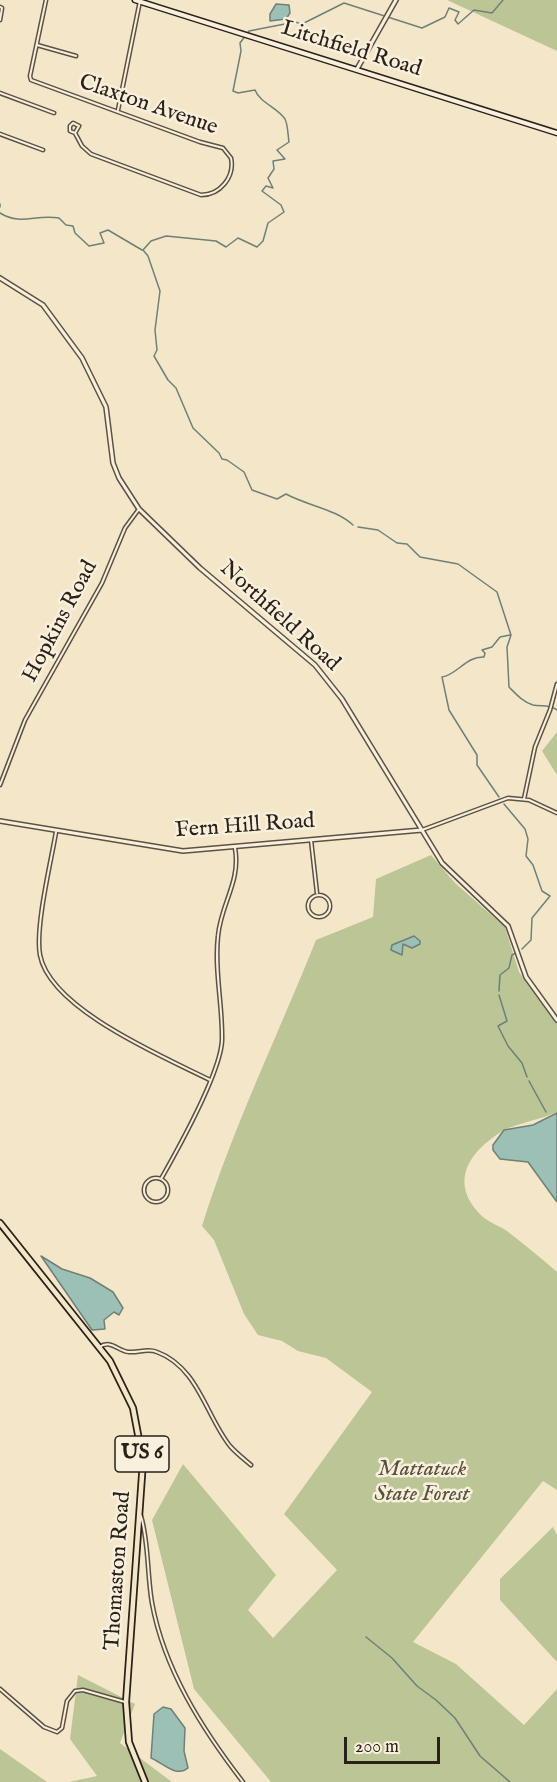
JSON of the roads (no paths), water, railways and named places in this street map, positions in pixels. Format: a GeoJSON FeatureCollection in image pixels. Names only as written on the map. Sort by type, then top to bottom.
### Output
{"type":"FeatureCollection","features":[{"type":"Feature","properties":{"kind":"main road","name":"Litchfield Road"},"geometry":{"type":"LineString","coordinates":[[138,1],[557,133]]}},
{"type":"Feature","properties":{"kind":"main road","name":"Thomaston Road"},"geometry":{"type":"LineString","coordinates":[[0,1223],[99,1347],[120,1380],[133,1408],[143,1461],[126,1702],[129,1743],[145,1782]]}},
{"type":"Feature","properties":{"kind":"street"},"geometry":{"type":"LineString","coordinates":[[46,0],[37,45],[76,56]]}},
{"type":"Feature","properties":{"kind":"street"},"geometry":{"type":"LineString","coordinates":[[357,69],[396,0]]}},
{"type":"Feature","properties":{"kind":"street"},"geometry":{"type":"LineString","coordinates":[[118,111],[138,1]]}},
{"type":"Feature","properties":{"kind":"street"},"geometry":{"type":"LineString","coordinates":[[0,20],[1,7]]}},
{"type":"Feature","properties":{"kind":"street","name":"Claxton Avenue"},"geometry":{"type":"LineString","coordinates":[[37,45],[30,76],[32,80],[223,148],[232,165],[227,181],[212,193],[195,194],[92,154],[82,146],[75,133]]}},
{"type":"Feature","properties":{"kind":"street"},"geometry":{"type":"LineString","coordinates":[[0,93],[54,112]]}},
{"type":"Feature","properties":{"kind":"street"},"geometry":{"type":"LineString","coordinates":[[0,134],[43,150]]}},
{"type":"Feature","properties":{"kind":"street","name":"Northfield Road"},"geometry":{"type":"LineString","coordinates":[[0,278],[44,305],[82,358],[106,407],[112,463],[119,478],[140,509],[195,564],[315,665],[342,699],[447,868],[508,926],[526,977],[557,1020]]}},
{"type":"Feature","properties":{"kind":"street","name":"Hopkins Road"},"geometry":{"type":"LineString","coordinates":[[0,785],[25,720],[102,583],[125,528],[140,509]]}},
{"type":"Feature","properties":{"kind":"street"},"geometry":{"type":"LineString","coordinates":[[525,799],[535,747],[557,684]]}},
{"type":"Feature","properties":{"kind":"street"},"geometry":{"type":"LineString","coordinates":[[422,830],[452,821],[502,800],[525,799],[557,813]]}},
{"type":"Feature","properties":{"kind":"street","name":"Fern Hill Road"},"geometry":{"type":"LineString","coordinates":[[0,821],[183,851],[422,830]]}},
{"type":"Feature","properties":{"kind":"street"},"geometry":{"type":"LineString","coordinates":[[56,832],[40,933],[40,956],[50,980],[67,1000],[84,1011],[157,1055],[210,1080]]}},
{"type":"Feature","properties":{"kind":"street"},"geometry":{"type":"LineString","coordinates":[[311,840],[317,895]]}},
{"type":"Feature","properties":{"kind":"street"},"geometry":{"type":"LineString","coordinates":[[161,1179],[210,1080],[222,1043],[218,936],[237,871],[235,848]]}},
{"type":"Feature","properties":{"kind":"street"},"geometry":{"type":"LineString","coordinates":[[317,895],[325,897],[330,904],[328,913],[320,917],[311,915],[307,908],[310,899],[317,895]]}},
{"type":"Feature","properties":{"kind":"street"},"geometry":{"type":"LineString","coordinates":[[151,1179],[161,1179],[167,1185],[167,1194],[162,1200],[151,1200],[146,1195],[146,1184],[151,1179]]}},
{"type":"Feature","properties":{"kind":"street"},"geometry":{"type":"LineString","coordinates":[[99,1347],[112,1344],[127,1352],[146,1350],[158,1352],[173,1362],[193,1381],[230,1446],[251,1465]]}},
{"type":"Feature","properties":{"kind":"street"},"geometry":{"type":"LineString","coordinates":[[140,1510],[147,1540],[148,1573],[157,1625],[192,1708],[243,1782]]}},
{"type":"Feature","properties":{"kind":"street"},"geometry":{"type":"LineString","coordinates":[[0,1689],[44,1727],[57,1732],[64,1724],[67,1701],[75,1691],[83,1690],[126,1702]]}},
{"type":"Feature","properties":{"kind":"water"},"geometry":{"type":"Polygon","coordinates":[[[276,4],[289,5],[290,13],[286,19],[270,21],[270,14],[276,4]]]}},
{"type":"Feature","properties":{"kind":"water"},"geometry":{"type":"Polygon","coordinates":[[[414,936],[420,944],[412,948],[403,944],[402,955],[391,950],[392,945],[414,936]]]}},
{"type":"Feature","properties":{"kind":"water"},"geometry":{"type":"Polygon","coordinates":[[[557,1113],[557,1202],[528,1162],[500,1159],[493,1150],[493,1145],[504,1130],[533,1125],[557,1113]]]}},
{"type":"Feature","properties":{"kind":"water"},"geometry":{"type":"Polygon","coordinates":[[[41,1256],[62,1269],[90,1278],[113,1292],[123,1308],[119,1315],[114,1312],[104,1320],[105,1329],[92,1330],[41,1256]]]}},
{"type":"Feature","properties":{"kind":"water"},"geometry":{"type":"Polygon","coordinates":[[[163,1707],[171,1709],[185,1728],[184,1751],[188,1768],[183,1771],[169,1769],[151,1758],[154,1714],[163,1707]]]}},
{"type":"Feature","properties":{"kind":"waterway"},"geometry":{"type":"LineString","coordinates":[[143,250],[151,241],[166,236],[216,241],[226,247],[238,238],[257,247],[263,241],[268,223],[284,212],[281,205],[262,191],[266,186],[273,188],[268,178],[274,169],[273,161],[285,159],[277,150],[289,142],[285,119],[255,90],[238,93],[233,91],[241,51],[240,43],[249,31],[295,22],[302,24],[344,3],[422,28],[445,17],[449,8],[459,12],[455,20],[458,24],[474,10],[492,13],[503,0]]}},
{"type":"Feature","properties":{"kind":"waterway"},"geometry":{"type":"LineString","coordinates":[[0,213],[15,219],[59,218],[66,225],[73,226],[75,233],[89,246],[104,243],[100,233],[108,230],[142,250]]}},
{"type":"Feature","properties":{"kind":"waterway"},"geometry":{"type":"LineString","coordinates":[[143,250],[148,256],[160,291],[155,330],[157,350],[154,356],[168,380],[176,388],[193,428],[219,453],[222,459],[244,472],[252,490],[277,499],[286,494],[330,511],[353,525]]}},
{"type":"Feature","properties":{"kind":"waterway"},"geometry":{"type":"LineString","coordinates":[[358,527],[378,530],[397,543],[407,544],[420,557],[458,564],[497,592],[511,635],[507,647],[509,687],[529,704],[557,710]]}},
{"type":"Feature","properties":{"kind":"waterway"},"geometry":{"type":"LineString","coordinates":[[499,797],[477,765],[477,755],[449,710],[442,677],[472,659],[484,657],[485,653],[482,650],[492,647],[500,637],[510,635]]}},
{"type":"Feature","properties":{"kind":"waterway"},"geometry":{"type":"LineString","coordinates":[[504,804],[525,829],[528,839],[526,856],[533,865],[542,891],[550,896],[532,918],[531,940],[522,949]]}},
{"type":"Feature","properties":{"kind":"waterway"},"geometry":{"type":"LineString","coordinates":[[499,991],[500,975],[509,968],[512,955],[516,953]]}},
{"type":"Feature","properties":{"kind":"waterway"},"geometry":{"type":"LineString","coordinates":[[499,995],[507,1021],[498,1026],[508,1046],[522,1063],[527,1077]]}},
{"type":"Feature","properties":{"kind":"waterway"},"geometry":{"type":"LineString","coordinates":[[529,1081],[546,1112]]}},
{"type":"Feature","properties":{"kind":"waterway"},"geometry":{"type":"LineString","coordinates":[[366,1637],[392,1658],[417,1686],[455,1718],[480,1756],[510,1782]]}},
{"type":"Feature","properties":{"kind":"park label","name":"Mattatuck State Forest"},"geometry":{"type":"Point","coordinates":[422,1482]}}]}
